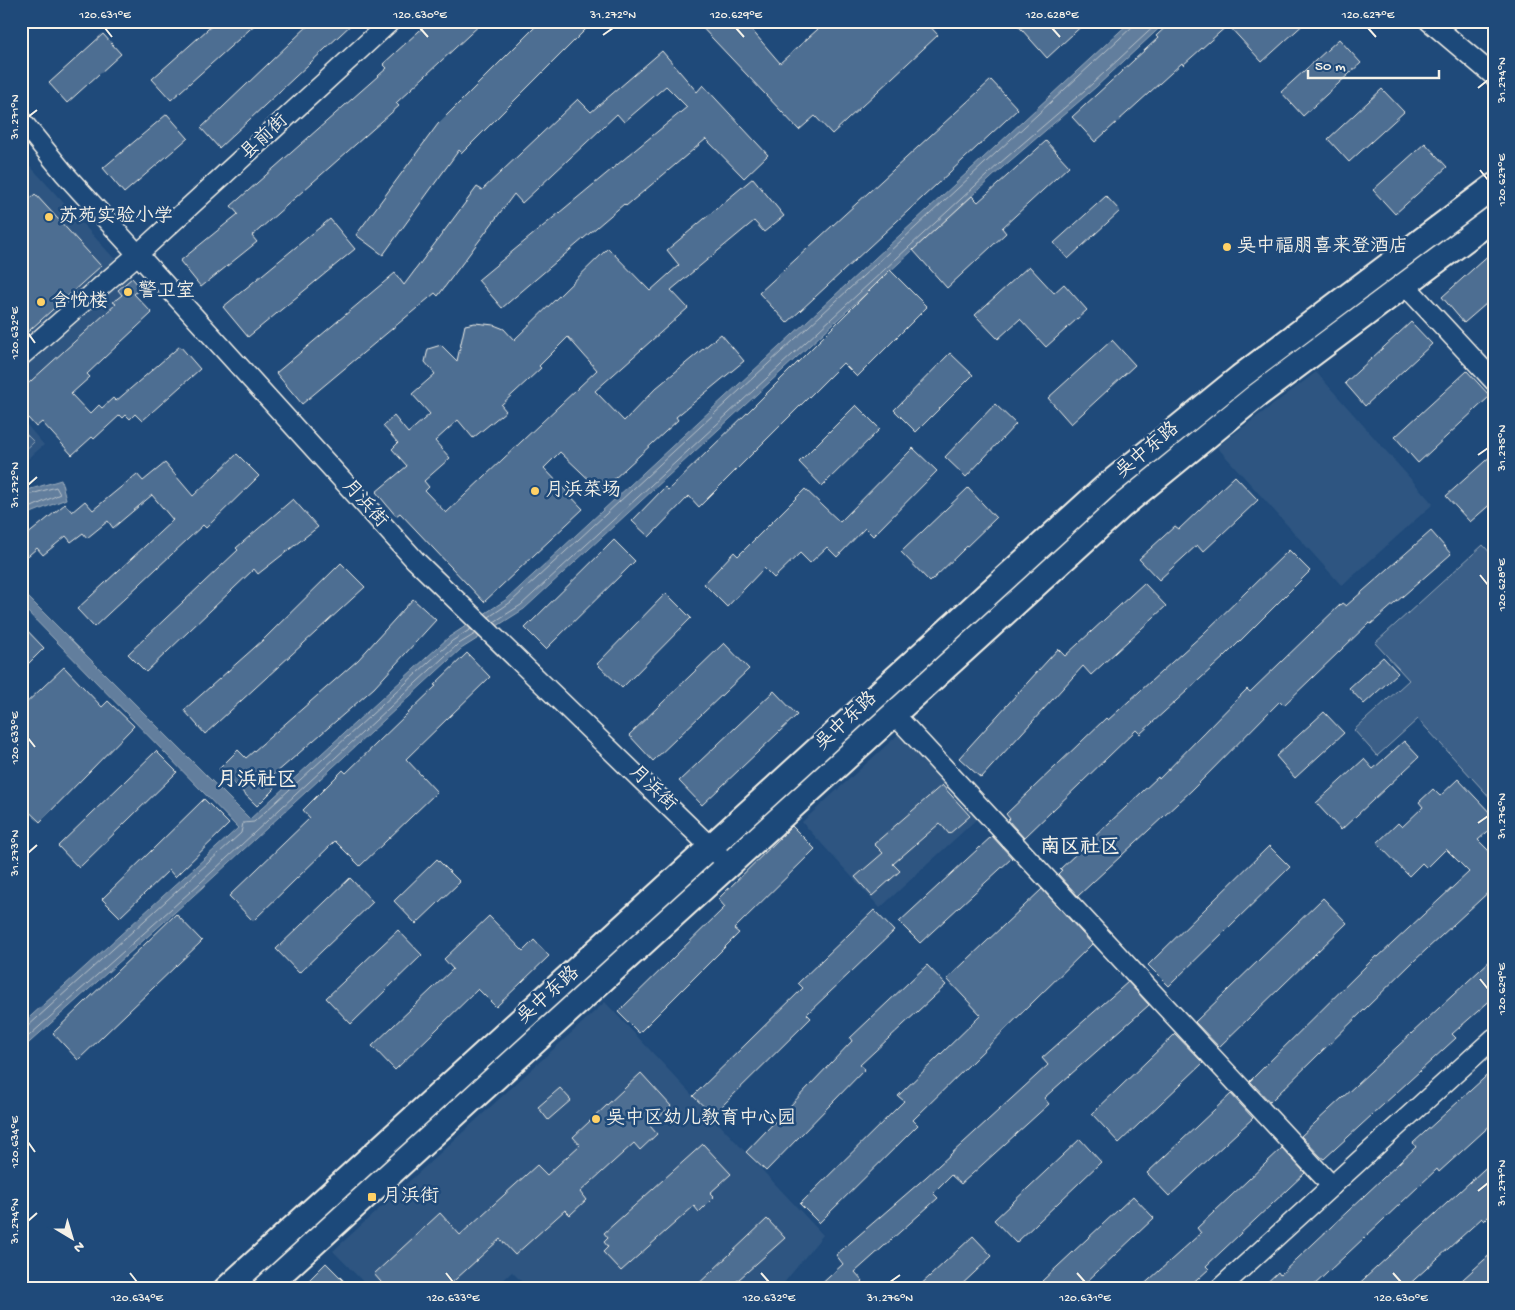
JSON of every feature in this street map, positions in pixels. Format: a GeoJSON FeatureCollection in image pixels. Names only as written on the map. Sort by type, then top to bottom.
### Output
{"type":"FeatureCollection","features":[{"type":"Feature","properties":{"kind":"main road","name":"吴中东路"},"geometry":{"type":"LineString","coordinates":[[226,1289],[1119,475],[1240,377],[1494,186]]}},
{"type":"Feature","properties":{"kind":"main road","name":"吴中东路"},"geometry":{"type":"LineString","coordinates":[[264,1289],[1142,489],[1255,397],[1494,218]]}},
{"type":"Feature","properties":{"kind":"street","name":"县前街"},"geometry":{"type":"LineString","coordinates":[[21,356],[138,254],[391,21]]}},
{"type":"Feature","properties":{"kind":"street"},"geometry":{"type":"LineString","coordinates":[[1428,21],[1494,76]]}},
{"type":"Feature","properties":{"kind":"street","name":"月浜街"},"geometry":{"type":"LineString","coordinates":[[21,120],[64,173],[415,560],[712,847],[729,866]]}},
{"type":"Feature","properties":{"kind":"street"},"geometry":{"type":"LineString","coordinates":[[1404,284],[1494,381]]}},
{"type":"Feature","properties":{"kind":"street"},"geometry":{"type":"LineString","coordinates":[[894,714],[1332,1186]]}},
{"type":"Feature","properties":{"kind":"street"},"geometry":{"type":"LineString","coordinates":[[1219,1289],[1494,1038]]}},
{"type":"Feature","properties":{"kind":"shaded area","name":"苏苑实验小学"},"geometry":{"type":"Polygon","coordinates":[[[21,156],[141,288],[21,396],[21,156]]]}},
{"type":"Feature","properties":{"kind":"shaded area"},"geometry":{"type":"Polygon","coordinates":[[[1316,372],[1433,504],[1342,586],[1217,447],[1316,372]]]}},
{"type":"Feature","properties":{"kind":"shaded area"},"geometry":{"type":"Polygon","coordinates":[[[21,418],[44,445],[21,465],[21,418]]]}},
{"type":"Feature","properties":{"kind":"shaded area"},"geometry":{"type":"Polygon","coordinates":[[[21,429],[34,442],[21,454],[21,429]]]}},
{"type":"Feature","properties":{"kind":"shaded area"},"geometry":{"type":"Polygon","coordinates":[[[1483,545],[1494,557],[1494,802],[1418,719],[1377,756],[1354,730],[1409,680],[1375,643],[1483,545]]]}},
{"type":"Feature","properties":{"kind":"shaded area"},"geometry":{"type":"Polygon","coordinates":[[[901,732],[980,816],[880,908],[802,822],[901,732]]]}},
{"type":"Feature","properties":{"kind":"shaded area","name":"吴中区幼儿教育中心园"},"geometry":{"type":"Polygon","coordinates":[[[605,1002],[823,1235],[779,1289],[529,1289],[512,1272],[494,1289],[370,1289],[333,1251],[605,1002]]]}},
{"type":"Feature","properties":{"kind":"water"},"geometry":{"type":"Polygon","coordinates":[[[1131,21],[1167,21],[1096,87],[1003,167],[524,609],[461,649],[203,887],[21,1050],[21,1025],[238,828],[21,605],[21,590],[250,819],[449,637],[507,599],[1131,21]]]}},
{"type":"Feature","properties":{"kind":"water"},"geometry":{"type":"Polygon","coordinates":[[[61,480],[66,499],[21,517],[21,492],[61,480]]]}},
{"type":"Feature","properties":{"kind":"building"},"geometry":{"type":"Polygon","coordinates":[[[217,21],[259,21],[171,100],[152,79],[217,21]]]}},
{"type":"Feature","properties":{"kind":"building"},"geometry":{"type":"Polygon","coordinates":[[[313,21],[355,21],[219,148],[201,128],[313,21]]]}},
{"type":"Feature","properties":{"kind":"building"},"geometry":{"type":"Polygon","coordinates":[[[430,21],[484,21],[396,103],[399,106],[252,236],[257,242],[201,287],[180,261],[238,214],[231,206],[387,68],[383,64],[430,21]]]}},
{"type":"Feature","properties":{"kind":"building"},"geometry":{"type":"Polygon","coordinates":[[[541,21],[594,21],[462,153],[459,150],[383,255],[356,235],[438,124],[541,21]]]}},
{"type":"Feature","properties":{"kind":"building"},"geometry":{"type":"Polygon","coordinates":[[[696,21],[744,21],[780,63],[827,21],[925,21],[938,35],[832,134],[815,116],[799,130],[696,21]]]}},
{"type":"Feature","properties":{"kind":"building"},"geometry":{"type":"Polygon","coordinates":[[[1014,21],[1087,21],[1047,58],[1014,21]]]}},
{"type":"Feature","properties":{"kind":"building"},"geometry":{"type":"Polygon","coordinates":[[[1172,21],[1307,21],[1262,62],[1228,25],[1183,65],[1182,63],[1095,142],[1072,117],[1158,38],[1156,36],[1172,21]]]}},
{"type":"Feature","properties":{"kind":"building"},"geometry":{"type":"Polygon","coordinates":[[[103,34],[121,54],[67,103],[49,83],[103,34]]]}},
{"type":"Feature","properties":{"kind":"building"},"geometry":{"type":"Polygon","coordinates":[[[1339,39],[1361,63],[1303,116],[1281,92],[1339,39]]]}},
{"type":"Feature","properties":{"kind":"building"},"geometry":{"type":"Polygon","coordinates":[[[662,51],[697,92],[703,85],[768,155],[744,178],[706,139],[626,206],[624,204],[502,308],[478,280],[687,107],[666,86],[624,122],[617,114],[522,203],[514,194],[438,296],[435,293],[302,404],[276,373],[395,273],[404,285],[477,187],[482,190],[578,99],[591,112],[662,51]]]}},
{"type":"Feature","properties":{"kind":"building"},"geometry":{"type":"Polygon","coordinates":[[[991,80],[1018,109],[787,323],[759,293],[991,80]]]}},
{"type":"Feature","properties":{"kind":"building"},"geometry":{"type":"Polygon","coordinates":[[[1382,89],[1404,112],[1349,162],[1328,139],[1382,89]]]}},
{"type":"Feature","properties":{"kind":"building"},"geometry":{"type":"Polygon","coordinates":[[[167,114],[188,138],[124,193],[103,168],[167,114]]]}},
{"type":"Feature","properties":{"kind":"building"},"geometry":{"type":"Polygon","coordinates":[[[1046,141],[1069,166],[1002,228],[1006,233],[947,288],[913,250],[972,196],[978,202],[1046,141]]]}},
{"type":"Feature","properties":{"kind":"building"},"geometry":{"type":"Polygon","coordinates":[[[1425,143],[1447,167],[1395,214],[1373,190],[1425,143]]]}},
{"type":"Feature","properties":{"kind":"building"},"geometry":{"type":"Polygon","coordinates":[[[753,178],[784,216],[764,232],[754,221],[671,290],[688,308],[595,391],[624,421],[656,388],[721,334],[744,361],[676,417],[678,420],[601,491],[560,452],[544,468],[583,509],[484,602],[400,513],[396,516],[376,492],[407,466],[392,449],[398,443],[383,426],[394,416],[408,433],[430,414],[412,394],[435,374],[425,362],[428,349],[441,345],[457,361],[465,325],[475,323],[494,325],[504,329],[514,340],[608,248],[650,291],[679,265],[667,250],[753,178]],[[568,337],[539,366],[541,368],[501,405],[506,411],[473,438],[458,420],[435,441],[450,458],[424,481],[429,487],[425,491],[446,513],[597,370],[568,337]]]}},
{"type":"Feature","properties":{"kind":"building","name":"含悦楼"},"geometry":{"type":"Polygon","coordinates":[[[35,194],[101,266],[21,338],[21,207],[35,194]]]}},
{"type":"Feature","properties":{"kind":"building"},"geometry":{"type":"Polygon","coordinates":[[[1106,196],[1120,211],[1068,259],[1054,243],[1106,196]]]}},
{"type":"Feature","properties":{"kind":"building"},"geometry":{"type":"Polygon","coordinates":[[[330,219],[355,249],[248,337],[223,307],[330,219]]]}},
{"type":"Feature","properties":{"kind":"building"},"geometry":{"type":"Polygon","coordinates":[[[1494,250],[1494,297],[1464,323],[1442,297],[1494,250]]]}},
{"type":"Feature","properties":{"kind":"building"},"geometry":{"type":"Polygon","coordinates":[[[1029,266],[1054,293],[1064,284],[1087,310],[1046,347],[1020,319],[998,339],[975,315],[1029,266]]]}},
{"type":"Feature","properties":{"kind":"building"},"geometry":{"type":"Polygon","coordinates":[[[890,270],[927,307],[857,377],[843,363],[699,507],[689,496],[649,537],[632,521],[665,487],[668,490],[890,270]]]}},
{"type":"Feature","properties":{"kind":"building"},"geometry":{"type":"Polygon","coordinates":[[[132,278],[141,288],[134,294],[152,313],[87,374],[90,377],[71,394],[90,414],[99,405],[102,408],[113,398],[116,401],[180,346],[200,369],[142,421],[135,414],[130,419],[126,415],[123,418],[120,415],[94,439],[92,437],[72,455],[42,422],[36,427],[21,410],[21,390],[116,304],[113,302],[122,295],[118,290],[132,278]]]}},
{"type":"Feature","properties":{"kind":"building"},"geometry":{"type":"Polygon","coordinates":[[[1411,322],[1432,344],[1365,406],[1345,383],[1411,322]]]}},
{"type":"Feature","properties":{"kind":"building"},"geometry":{"type":"Polygon","coordinates":[[[1112,340],[1135,365],[1071,424],[1048,398],[1112,340]]]}},
{"type":"Feature","properties":{"kind":"building"},"geometry":{"type":"Polygon","coordinates":[[[950,353],[973,375],[916,432],[894,410],[950,353]]]}},
{"type":"Feature","properties":{"kind":"building"},"geometry":{"type":"Polygon","coordinates":[[[1467,371],[1490,396],[1418,463],[1395,437],[1467,371]]]}},
{"type":"Feature","properties":{"kind":"building"},"geometry":{"type":"Polygon","coordinates":[[[995,404],[1016,424],[966,477],[945,457],[995,404]]]}},
{"type":"Feature","properties":{"kind":"building"},"geometry":{"type":"Polygon","coordinates":[[[856,405],[880,429],[822,486],[799,462],[856,405]]]}},
{"type":"Feature","properties":{"kind":"building"},"geometry":{"type":"Polygon","coordinates":[[[913,448],[937,471],[873,536],[865,528],[837,557],[827,547],[810,563],[800,553],[774,578],[764,568],[727,607],[704,584],[734,552],[738,556],[805,489],[840,522],[913,448]]]}},
{"type":"Feature","properties":{"kind":"building"},"geometry":{"type":"Polygon","coordinates":[[[1494,453],[1494,501],[1470,522],[1446,496],[1494,453]]]}},
{"type":"Feature","properties":{"kind":"building"},"geometry":{"type":"Polygon","coordinates":[[[237,454],[259,476],[206,528],[203,525],[94,627],[77,609],[173,520],[152,495],[113,528],[108,521],[87,538],[83,533],[71,542],[66,536],[43,555],[37,548],[21,562],[21,540],[65,504],[72,512],[85,501],[93,510],[137,474],[143,481],[165,463],[193,496],[237,454]]]}},
{"type":"Feature","properties":{"kind":"building"},"geometry":{"type":"Polygon","coordinates":[[[1235,476],[1258,500],[1203,552],[1197,545],[1159,580],[1139,559],[1175,526],[1179,529],[1235,476]]]}},
{"type":"Feature","properties":{"kind":"building"},"geometry":{"type":"Polygon","coordinates":[[[968,488],[996,518],[930,582],[901,552],[968,488]]]}},
{"type":"Feature","properties":{"kind":"building"},"geometry":{"type":"Polygon","coordinates":[[[293,499],[318,527],[258,574],[254,569],[146,672],[128,654],[238,550],[236,548],[293,499]]]}},
{"type":"Feature","properties":{"kind":"building"},"geometry":{"type":"Polygon","coordinates":[[[1431,531],[1451,554],[1371,624],[1369,623],[1284,705],[1280,701],[1192,790],[1078,896],[1058,874],[1062,870],[1060,869],[1158,777],[1159,779],[1247,689],[1250,692],[1342,603],[1346,606],[1431,531]]]}},
{"type":"Feature","properties":{"kind":"building"},"geometry":{"type":"Polygon","coordinates":[[[614,540],[635,561],[546,649],[525,628],[614,540]]]}},
{"type":"Feature","properties":{"kind":"building"},"geometry":{"type":"Polygon","coordinates":[[[1289,550],[1310,571],[1224,657],[1140,734],[1136,730],[1024,838],[1008,820],[1010,819],[1006,814],[1106,718],[1108,720],[1203,634],[1289,550]]]}},
{"type":"Feature","properties":{"kind":"building"},"geometry":{"type":"Polygon","coordinates":[[[341,563],[365,587],[205,734],[184,710],[263,640],[341,563]]]}},
{"type":"Feature","properties":{"kind":"building"},"geometry":{"type":"Polygon","coordinates":[[[1144,583],[1166,606],[1091,675],[1083,666],[981,778],[959,758],[1058,649],[1065,656],[1144,583]]]}},
{"type":"Feature","properties":{"kind":"building"},"geometry":{"type":"Polygon","coordinates":[[[666,593],[691,618],[622,688],[597,664],[666,593]]]}},
{"type":"Feature","properties":{"kind":"building"},"geometry":{"type":"Polygon","coordinates":[[[413,599],[436,620],[374,688],[268,780],[275,788],[257,806],[219,769],[238,750],[246,758],[358,660],[413,599]]]}},
{"type":"Feature","properties":{"kind":"building"},"geometry":{"type":"Polygon","coordinates":[[[21,624],[44,648],[21,671],[21,624]]]}},
{"type":"Feature","properties":{"kind":"building"},"geometry":{"type":"Polygon","coordinates":[[[724,643],[749,669],[653,761],[629,735],[724,643]]]}},
{"type":"Feature","properties":{"kind":"building"},"geometry":{"type":"Polygon","coordinates":[[[467,653],[490,677],[406,759],[437,792],[360,866],[335,841],[253,921],[229,896],[310,818],[303,810],[343,770],[346,773],[436,686],[434,685],[467,653]]]}},
{"type":"Feature","properties":{"kind":"building"},"geometry":{"type":"Polygon","coordinates":[[[1383,657],[1398,673],[1364,704],[1349,688],[1383,657]]]}},
{"type":"Feature","properties":{"kind":"building"},"geometry":{"type":"Polygon","coordinates":[[[64,667],[102,707],[108,701],[134,726],[40,822],[21,804],[21,708],[64,667]]]}},
{"type":"Feature","properties":{"kind":"building"},"geometry":{"type":"Polygon","coordinates":[[[774,691],[797,715],[702,805],[679,781],[774,691]]]}},
{"type":"Feature","properties":{"kind":"building"},"geometry":{"type":"Polygon","coordinates":[[[1324,712],[1344,733],[1295,778],[1276,756],[1324,712]]]}},
{"type":"Feature","properties":{"kind":"building"},"geometry":{"type":"Polygon","coordinates":[[[1404,741],[1419,757],[1341,830],[1316,803],[1364,759],[1373,769],[1404,741]]]}},
{"type":"Feature","properties":{"kind":"building"},"geometry":{"type":"Polygon","coordinates":[[[156,751],[177,772],[79,868],[58,846],[156,751]]]}},
{"type":"Feature","properties":{"kind":"building"},"geometry":{"type":"Polygon","coordinates":[[[1458,779],[1494,817],[1494,826],[1478,840],[1494,856],[1494,887],[1414,961],[1270,1102],[1250,1081],[1376,956],[1378,957],[1469,872],[1446,849],[1427,868],[1422,863],[1409,876],[1377,843],[1398,823],[1402,827],[1423,807],[1419,802],[1433,789],[1440,796],[1458,779]]]}},
{"type":"Feature","properties":{"kind":"building"},"geometry":{"type":"Polygon","coordinates":[[[942,785],[970,816],[949,834],[940,823],[893,864],[900,871],[872,896],[855,877],[883,853],[874,844],[942,785]]]}},
{"type":"Feature","properties":{"kind":"building"},"geometry":{"type":"Polygon","coordinates":[[[204,799],[229,824],[175,877],[169,870],[120,917],[102,899],[204,799]]]}},
{"type":"Feature","properties":{"kind":"building"},"geometry":{"type":"Polygon","coordinates":[[[792,826],[815,849],[734,929],[739,933],[639,1033],[618,1012],[725,907],[718,899],[792,826]]]}},
{"type":"Feature","properties":{"kind":"building"},"geometry":{"type":"Polygon","coordinates":[[[992,836],[1012,858],[920,943],[899,922],[992,836]]]}},
{"type":"Feature","properties":{"kind":"building"},"geometry":{"type":"Polygon","coordinates":[[[1269,846],[1290,867],[1169,986],[1148,965],[1269,846]]]}},
{"type":"Feature","properties":{"kind":"building"},"geometry":{"type":"Polygon","coordinates":[[[437,859],[460,882],[416,924],[394,901],[437,859]]]}},
{"type":"Feature","properties":{"kind":"building"},"geometry":{"type":"Polygon","coordinates":[[[350,878],[373,902],[299,973],[276,949],[350,878]]]}},
{"type":"Feature","properties":{"kind":"building"},"geometry":{"type":"Polygon","coordinates":[[[1042,889],[1092,944],[913,1120],[918,1125],[819,1223],[800,1204],[904,1101],[898,1096],[981,1015],[947,979],[1042,889]]]}},
{"type":"Feature","properties":{"kind":"building"},"geometry":{"type":"Polygon","coordinates":[[[1323,898],[1347,923],[1219,1047],[1195,1022],[1323,898]]]}},
{"type":"Feature","properties":{"kind":"building"},"geometry":{"type":"Polygon","coordinates":[[[874,910],[894,931],[807,1014],[811,1018],[713,1115],[693,1096],[803,988],[798,983],[874,910]]]}},
{"type":"Feature","properties":{"kind":"building"},"geometry":{"type":"Polygon","coordinates":[[[176,914],[202,941],[78,1060],[53,1033],[176,914]]]}},
{"type":"Feature","properties":{"kind":"building"},"geometry":{"type":"Polygon","coordinates":[[[489,916],[523,951],[534,940],[549,956],[496,1007],[478,989],[395,1070],[372,1046],[453,969],[444,959],[489,916]]]}},
{"type":"Feature","properties":{"kind":"building"},"geometry":{"type":"Polygon","coordinates":[[[398,930],[422,955],[351,1024],[326,998],[398,930]]]}},
{"type":"Feature","properties":{"kind":"building"},"geometry":{"type":"Polygon","coordinates":[[[1494,957],[1494,997],[1452,1034],[1456,1038],[1324,1159],[1321,1157],[1301,1136],[1494,957]]]}},
{"type":"Feature","properties":{"kind":"building"},"geometry":{"type":"Polygon","coordinates":[[[927,965],[946,985],[860,1065],[865,1069],[766,1171],[746,1152],[852,1041],[850,1038],[927,965]]]}},
{"type":"Feature","properties":{"kind":"building"},"geometry":{"type":"Polygon","coordinates":[[[1128,982],[1149,1005],[1044,1098],[1049,1104],[961,1184],[951,1175],[933,1193],[938,1198],[855,1272],[863,1281],[854,1289],[816,1289],[843,1264],[836,1255],[926,1177],[1048,1065],[1042,1058],[1128,982]]]}},
{"type":"Feature","properties":{"kind":"building"},"geometry":{"type":"Polygon","coordinates":[[[1175,1034],[1203,1063],[1119,1143],[1092,1114],[1175,1034]]]}},
{"type":"Feature","properties":{"kind":"building"},"geometry":{"type":"Polygon","coordinates":[[[1494,1069],[1494,1122],[1439,1172],[1437,1169],[1310,1289],[1260,1289],[1278,1272],[1280,1275],[1416,1147],[1413,1143],[1494,1069]]]}},
{"type":"Feature","properties":{"kind":"building"},"geometry":{"type":"Polygon","coordinates":[[[641,1073],[671,1106],[650,1126],[657,1134],[640,1150],[634,1143],[580,1192],[586,1200],[570,1215],[565,1210],[515,1255],[500,1239],[445,1289],[387,1289],[374,1274],[440,1213],[460,1235],[537,1165],[547,1175],[580,1145],[573,1137],[641,1073]]]}},
{"type":"Feature","properties":{"kind":"building"},"geometry":{"type":"Polygon","coordinates":[[[560,1088],[571,1100],[548,1120],[538,1107],[560,1088]]]}},
{"type":"Feature","properties":{"kind":"building"},"geometry":{"type":"Polygon","coordinates":[[[1231,1094],[1253,1118],[1169,1196],[1147,1173],[1231,1094]]]}},
{"type":"Feature","properties":{"kind":"building"},"geometry":{"type":"Polygon","coordinates":[[[1080,1139],[1101,1162],[1016,1243],[994,1220],[1080,1139]]]}},
{"type":"Feature","properties":{"kind":"building"},"geometry":{"type":"Polygon","coordinates":[[[703,1144],[731,1174],[710,1193],[714,1197],[699,1212],[694,1206],[621,1271],[603,1252],[608,1247],[604,1242],[608,1238],[604,1233],[703,1144]]]}},
{"type":"Feature","properties":{"kind":"building"},"geometry":{"type":"Polygon","coordinates":[[[1282,1148],[1305,1173],[1206,1266],[1209,1269],[1187,1289],[1139,1289],[1201,1233],[1197,1228],[1282,1148]]]}},
{"type":"Feature","properties":{"kind":"building"},"geometry":{"type":"Polygon","coordinates":[[[1494,1160],[1494,1211],[1484,1221],[1482,1218],[1404,1289],[1353,1289],[1494,1160]]]}},
{"type":"Feature","properties":{"kind":"building"},"geometry":{"type":"Polygon","coordinates":[[[1133,1196],[1154,1218],[1079,1289],[1050,1289],[1042,1281],[1133,1196]]]}},
{"type":"Feature","properties":{"kind":"building"},"geometry":{"type":"Polygon","coordinates":[[[767,1219],[785,1238],[728,1289],[693,1289],[767,1219]]]}},
{"type":"Feature","properties":{"kind":"building"},"geometry":{"type":"Polygon","coordinates":[[[973,1236],[992,1256],[957,1289],[916,1289],[973,1236]]]}},
{"type":"Feature","properties":{"kind":"building"},"geometry":{"type":"Polygon","coordinates":[[[1494,1251],[1494,1289],[1452,1289],[1494,1251]]]}},
{"type":"Feature","properties":{"kind":"building"},"geometry":{"type":"Polygon","coordinates":[[[326,1263],[352,1289],[300,1289],[326,1263]]]}},
{"type":"Feature","properties":{"kind":"place","name":"苏苑实验小学"},"geometry":{"type":"Point","coordinates":[49,217]}},
{"type":"Feature","properties":{"kind":"place","name":"吴中福朋喜来登酒店"},"geometry":{"type":"Point","coordinates":[1227,247]}},
{"type":"Feature","properties":{"kind":"place","name":"警卫室"},"geometry":{"type":"Point","coordinates":[128,292]}},
{"type":"Feature","properties":{"kind":"place","name":"含悦楼"},"geometry":{"type":"Point","coordinates":[41,302]}},
{"type":"Feature","properties":{"kind":"place","name":"月浜菜场"},"geometry":{"type":"Point","coordinates":[535,491]}},
{"type":"Feature","properties":{"kind":"place","name":"吴中区幼儿教育中心园"},"geometry":{"type":"Point","coordinates":[596,1119]}},
{"type":"Feature","properties":{"kind":"place","name":"月浜街"},"geometry":{"type":"Point","coordinates":[372,1197]}},
{"type":"Feature","properties":{"kind":"district","name":"月浜社区"},"geometry":{"type":"Point","coordinates":[257,781]}},
{"type":"Feature","properties":{"kind":"district","name":"南区社区"},"geometry":{"type":"Point","coordinates":[1080,848]}}]}
